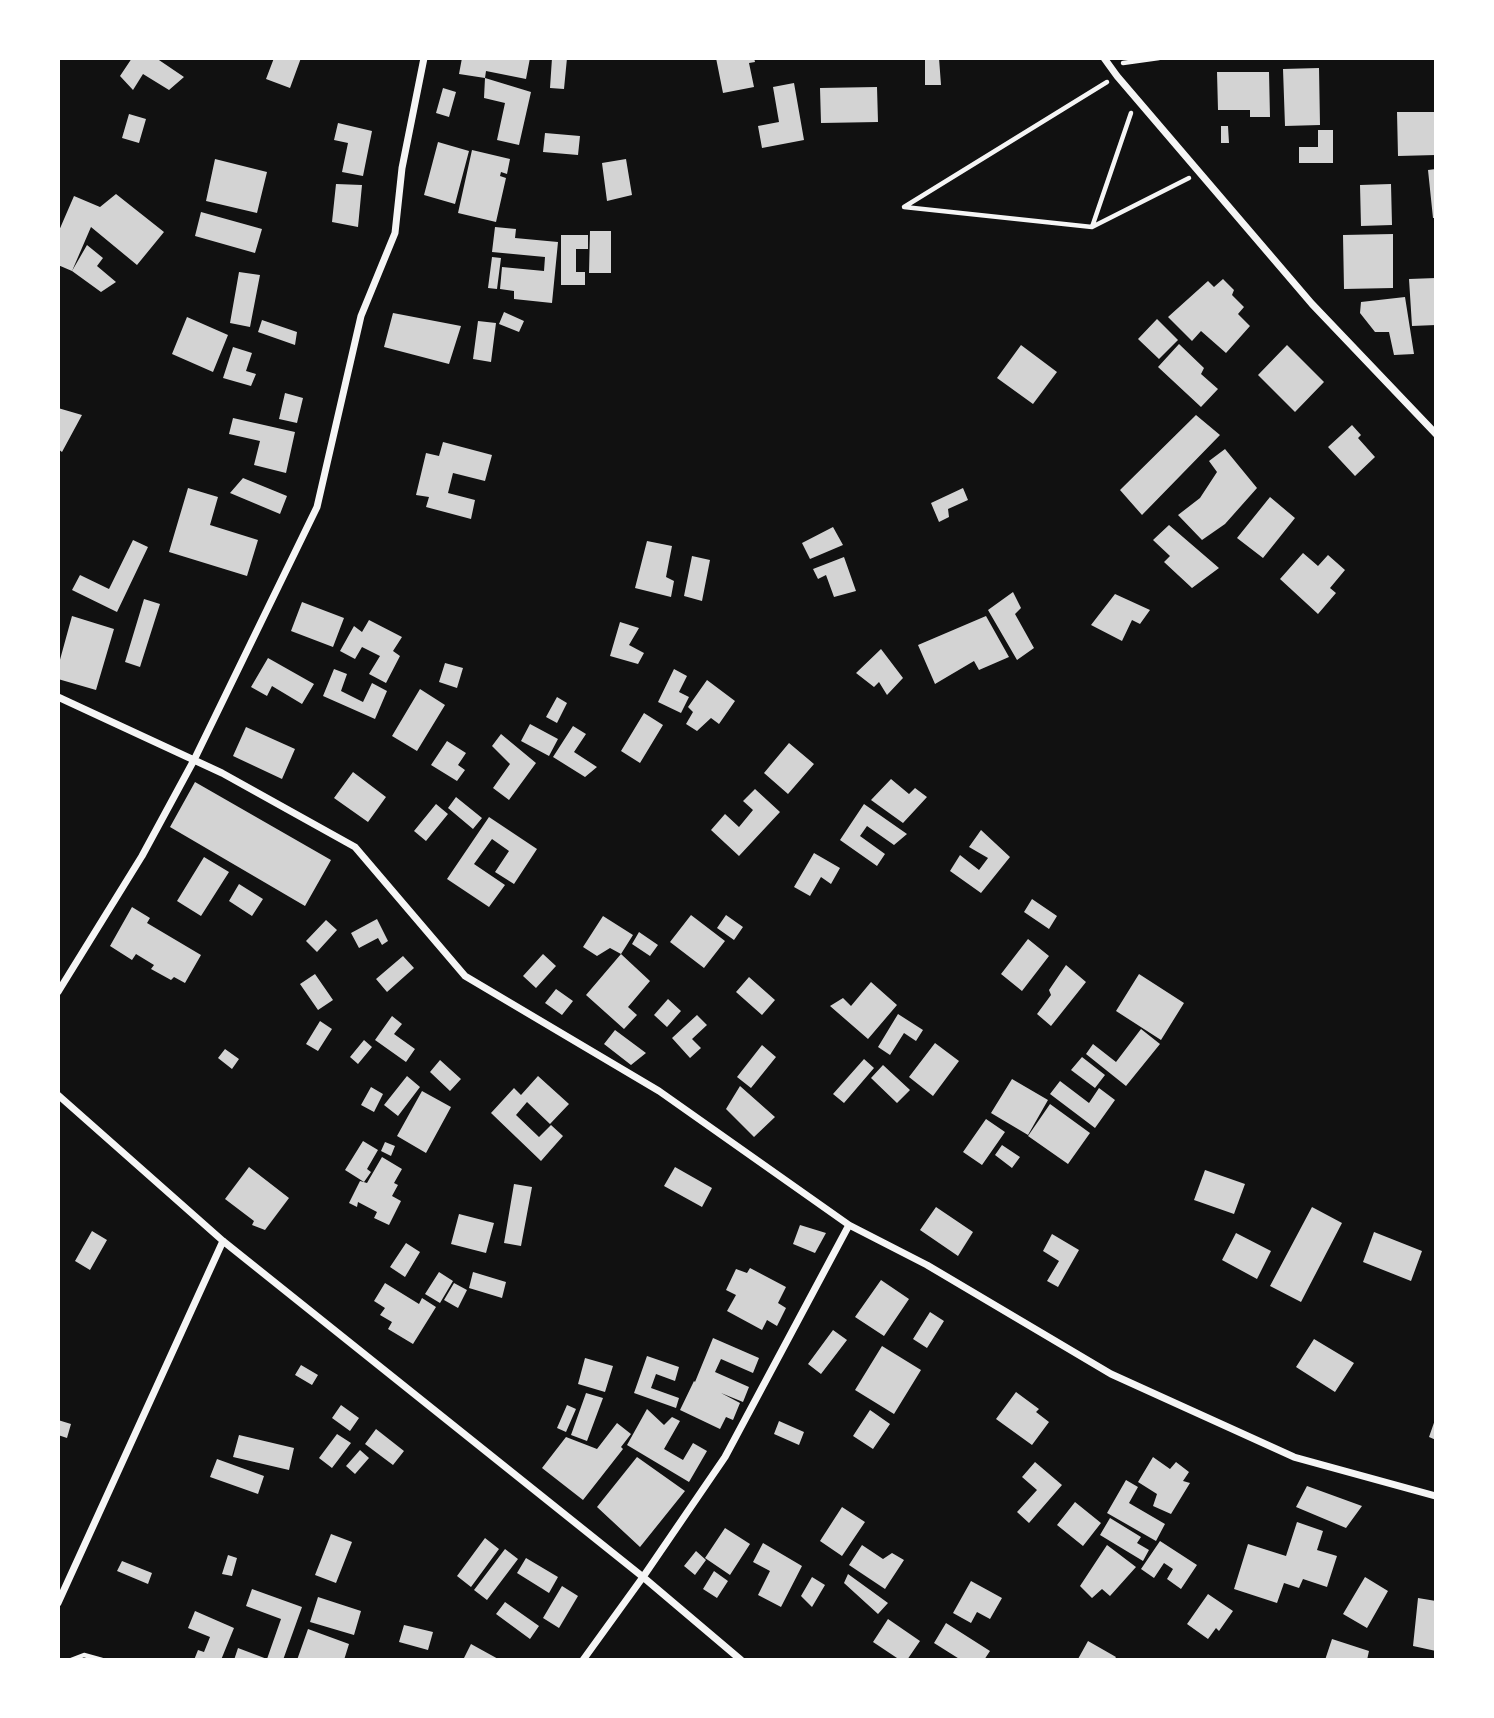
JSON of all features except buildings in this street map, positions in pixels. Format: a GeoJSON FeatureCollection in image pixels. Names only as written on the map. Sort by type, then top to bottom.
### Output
{"type":"FeatureCollection","features":[{"type":"Feature","properties":{"kind":"street"},"geometry":{"type":"LineString","coordinates":[[58,992],[142,856],[194,760],[317,507],[361,316],[395,233],[402,168],[424,58]]}},
{"type":"Feature","properties":{"kind":"street"},"geometry":{"type":"LineString","coordinates":[[1104,58],[1312,304],[1436,434]]}},
{"type":"Feature","properties":{"kind":"street"},"geometry":{"type":"LineString","coordinates":[[58,697],[222,773],[355,847],[465,976],[659,1091],[849,1225],[927,1265],[1111,1374],[1294,1457],[1436,1496]]}},
{"type":"Feature","properties":{"kind":"street"},"geometry":{"type":"LineString","coordinates":[[58,1095],[223,1241],[643,1577],[741,1660]]}},
{"type":"Feature","properties":{"kind":"street"},"geometry":{"type":"LineString","coordinates":[[583,1660],[725,1457],[849,1225]]}},
{"type":"Feature","properties":{"kind":"street"},"geometry":{"type":"LineString","coordinates":[[58,1603],[223,1241]]}},
{"type":"Feature","properties":{"kind":"path"},"geometry":{"type":"LineString","coordinates":[[1109,65],[1159,58]]}},
{"type":"Feature","properties":{"kind":"path"},"geometry":{"type":"LineString","coordinates":[[1117,76],[904,207],[1092,227],[1200,173]]}},
{"type":"Feature","properties":{"kind":"path"},"geometry":{"type":"LineString","coordinates":[[1092,227],[1136,99]]}},
{"type":"Feature","properties":{"kind":"path"},"geometry":{"type":"LineString","coordinates":[[71,1660],[84,1654],[102,1660]]}}]}
